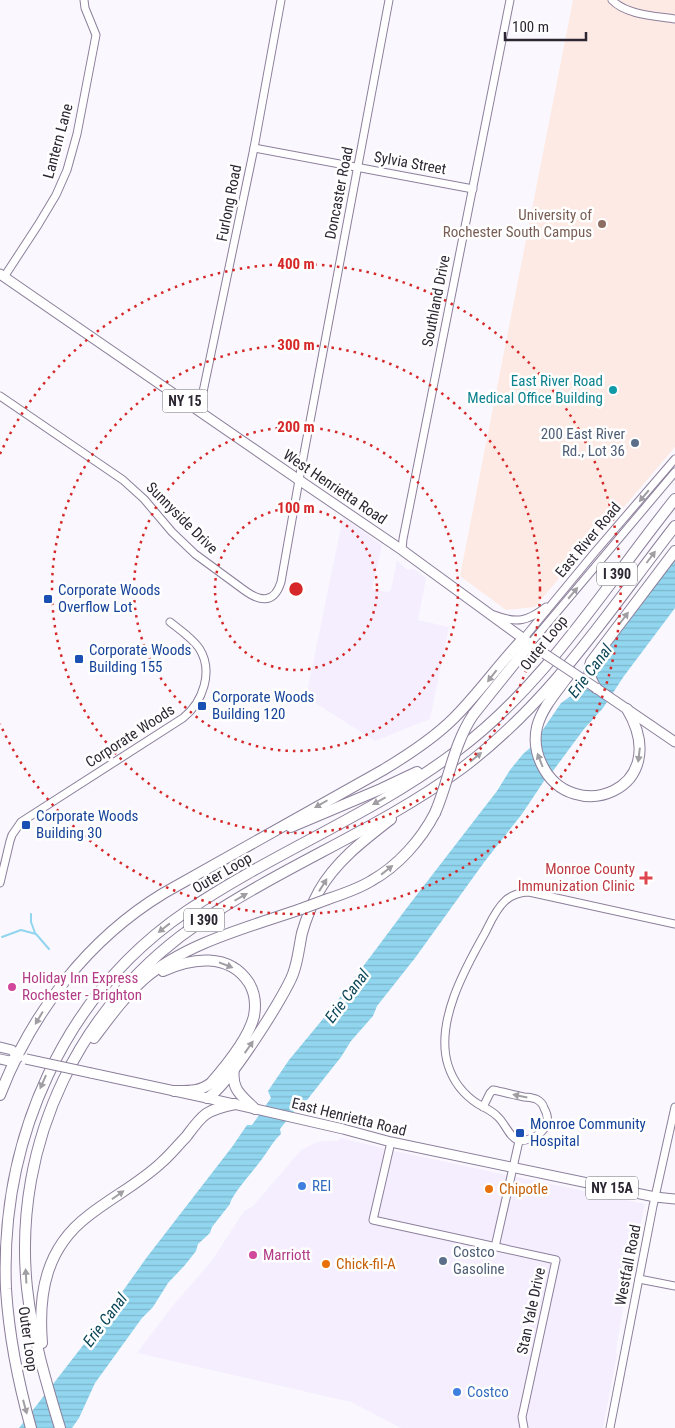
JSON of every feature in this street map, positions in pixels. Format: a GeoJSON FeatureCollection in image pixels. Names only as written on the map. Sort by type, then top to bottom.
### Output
{"type":"FeatureCollection","features":[{"type":"Feature","properties":{"kind":"highway","name":"Outer Loop"},"geometry":{"type":"LineString","coordinates":[[31,1428],[20,1387],[11,1339],[6,1279],[7,1234],[12,1188],[23,1138],[39,1091],[56,1056],[83,1012],[122,966],[184,913],[235,882],[392,794],[450,756],[473,738],[503,712],[544,668],[675,499]]}},
{"type":"Feature","properties":{"kind":"highway","name":"Outer Loop"},"geometry":{"type":"LineString","coordinates":[[42,1358],[29,1300],[26,1246],[27,1216],[37,1157],[62,1082],[91,1031],[121,991],[156,956],[187,931],[228,904],[394,812],[436,786],[484,750],[529,710],[563,672],[675,526]]}},
{"type":"Feature","properties":{"kind":"highway"},"geometry":{"type":"LineString","coordinates":[[596,688],[589,672],[591,662],[675,551]]}},
{"type":"Feature","properties":{"kind":"highway"},"geometry":{"type":"LineString","coordinates":[[623,594],[542,714],[536,736],[536,747],[545,771],[552,780],[572,793],[587,796],[603,795],[622,786],[633,775],[639,762],[640,744],[636,726],[627,709]]}},
{"type":"Feature","properties":{"kind":"highway"},"geometry":{"type":"LineString","coordinates":[[45,1129],[75,1066],[97,1034],[143,980],[178,955],[360,887],[391,868],[419,838],[435,813],[459,743],[473,715],[530,643]]}},
{"type":"Feature","properties":{"kind":"highway"},"geometry":{"type":"LineString","coordinates":[[0,1094],[22,1058],[39,1017],[55,993],[80,962],[123,921],[152,900],[391,765],[424,744],[447,725],[530,643]]}},
{"type":"Feature","properties":{"kind":"highway"},"geometry":{"type":"LineString","coordinates":[[233,854],[450,756]]}},
{"type":"Feature","properties":{"kind":"highway"},"geometry":{"type":"LineString","coordinates":[[207,1098],[215,1092],[234,1067],[287,987],[296,963],[307,917],[331,873],[366,838],[436,786]]}},
{"type":"Feature","properties":{"kind":"highway"},"geometry":{"type":"LineString","coordinates":[[121,1004],[160,972],[173,966],[193,961],[213,961],[228,965],[241,974],[250,985],[254,999],[254,1014],[249,1029],[238,1046],[208,1086],[196,1090],[174,1091]]}},
{"type":"Feature","properties":{"kind":"highway"},"geometry":{"type":"LineString","coordinates":[[234,1067],[234,1087],[238,1100],[255,1109]]}},
{"type":"Feature","properties":{"kind":"highway"},"geometry":{"type":"LineString","coordinates":[[0,1076],[0,1094]]}},
{"type":"Feature","properties":{"kind":"highway"},"geometry":{"type":"LineString","coordinates":[[60,1428],[42,1358],[41,1322],[44,1284],[52,1260],[65,1238],[86,1217],[162,1162],[201,1118],[238,1100]]}},
{"type":"Feature","properties":{"kind":"highway"},"geometry":{"type":"LineString","coordinates":[[0,1280],[7,1335],[20,1387]]}},
{"type":"Feature","properties":{"kind":"main road","name":"West Henrietta Road"},"geometry":{"type":"LineString","coordinates":[[2,276],[402,550],[530,643],[627,709]]}},
{"type":"Feature","properties":{"kind":"main road","name":"NY 15"},"geometry":{"type":"LineString","coordinates":[[627,709],[675,742]]}},
{"type":"Feature","properties":{"kind":"main road"},"geometry":{"type":"LineString","coordinates":[[0,1047],[12,1050],[22,1058]]}},
{"type":"Feature","properties":{"kind":"main road"},"geometry":{"type":"LineString","coordinates":[[0,1059],[8,1061],[22,1058],[207,1098],[238,1100]]}},
{"type":"Feature","properties":{"kind":"main road","name":"East Henrietta Road"},"geometry":{"type":"LineString","coordinates":[[255,1109],[391,1142],[655,1197],[675,1199]]}},
{"type":"Feature","properties":{"kind":"street","name":"Lantern Lane"},"geometry":{"type":"LineString","coordinates":[[2,276],[47,210],[67,170],[77,134],[96,35],[85,8],[84,0]]}},
{"type":"Feature","properties":{"kind":"street","name":"Furlong Road"},"geometry":{"type":"LineString","coordinates":[[199,411],[254,148],[281,0]]}},
{"type":"Feature","properties":{"kind":"street","name":"Doncaster Road"},"geometry":{"type":"LineString","coordinates":[[299,480],[389,0]]}},
{"type":"Feature","properties":{"kind":"street","name":"Southland Drive"},"geometry":{"type":"LineString","coordinates":[[402,550],[510,0]]}},
{"type":"Feature","properties":{"kind":"street"},"geometry":{"type":"LineString","coordinates":[[612,0],[620,7],[632,11],[675,20]]}},
{"type":"Feature","properties":{"kind":"street","name":"Sylvia Street"},"geometry":{"type":"LineString","coordinates":[[254,148],[472,189]]}},
{"type":"Feature","properties":{"kind":"street","name":"Sunnyside Drive"},"geometry":{"type":"LineString","coordinates":[[0,396],[123,480],[144,499],[172,532],[195,554],[244,590],[260,599],[272,596],[279,586],[299,480]]}},
{"type":"Feature","properties":{"kind":"street","name":"East River Road"},"geometry":{"type":"LineString","coordinates":[[530,643],[558,597],[595,551],[675,459]]}},
{"type":"Feature","properties":{"kind":"street","name":"East River Road"},"geometry":{"type":"LineString","coordinates":[[530,643],[675,472]]}},
{"type":"Feature","properties":{"kind":"street"},"geometry":{"type":"LineString","coordinates":[[489,613],[509,620],[523,620],[538,613],[558,597]]}},
{"type":"Feature","properties":{"kind":"street","name":"Corporate Woods"},"geometry":{"type":"LineString","coordinates":[[0,884],[3,852],[12,834],[21,822],[183,718],[199,700],[205,684],[204,660],[193,641],[170,622]]}},
{"type":"Feature","properties":{"kind":"street"},"geometry":{"type":"LineString","coordinates":[[483,1107],[493,1090],[537,1099],[547,1112],[546,1125],[542,1132],[527,1141],[519,1141],[512,1138],[497,1115],[483,1107],[468,1097],[448,1066],[444,1037],[462,976],[497,911],[505,901],[522,892],[537,893],[675,924]]}},
{"type":"Feature","properties":{"kind":"street","name":"Westfall Road"},"geometry":{"type":"LineString","coordinates":[[610,1428],[638,1279],[675,1107]]}},
{"type":"Feature","properties":{"kind":"street"},"geometry":{"type":"LineString","coordinates":[[495,1247],[519,1141]]}},
{"type":"Feature","properties":{"kind":"street","name":"Stan Yale Drive"},"geometry":{"type":"LineString","coordinates":[[391,1142],[373,1220],[556,1260],[522,1417],[524,1428]]}},
{"type":"Feature","properties":{"kind":"street"},"geometry":{"type":"LineString","coordinates":[[638,1279],[675,1286]]}},
{"type":"Feature","properties":{"kind":"shaded area","name":"University of Rochester South Campus"},"geometry":{"type":"Polygon","coordinates":[[[573,0],[675,0],[675,447],[624,507],[587,545],[535,607],[506,610],[460,576],[573,0]]]}},
{"type":"Feature","properties":{"kind":"shaded area"},"geometry":{"type":"Polygon","coordinates":[[[343,517],[382,545],[372,589],[388,592],[391,590],[397,560],[407,570],[414,569],[426,578],[418,620],[449,627],[430,719],[375,741],[306,697],[343,517]]]}},
{"type":"Feature","properties":{"kind":"shaded area"},"geometry":{"type":"Polygon","coordinates":[[[341,1138],[645,1204],[637,1233],[626,1290],[616,1351],[617,1355],[603,1428],[401,1428],[351,1402],[137,1353],[171,1308],[213,1259],[244,1211],[253,1206],[301,1150],[315,1143],[337,1141],[341,1138]]]}},
{"type":"Feature","properties":{"kind":"water","name":"Erie Canal"},"geometry":{"type":"Polygon","coordinates":[[[675,560],[675,608],[624,676],[603,708],[584,729],[544,781],[522,814],[377,1006],[373,1016],[351,1041],[341,1057],[307,1100],[301,1102],[280,1129],[281,1134],[239,1188],[230,1204],[212,1227],[210,1233],[198,1244],[196,1251],[168,1283],[153,1307],[142,1318],[95,1383],[79,1418],[72,1428],[19,1428],[98,1326],[147,1257],[247,1125],[252,1125],[271,1098],[268,1091],[289,1060],[332,1008],[497,791],[510,770],[523,754],[538,741],[542,731],[561,703],[575,693],[675,560]]]}},
{"type":"Feature","properties":{"kind":"waterway"},"geometry":{"type":"LineString","coordinates":[[31,914],[31,922],[35,933]]}},
{"type":"Feature","properties":{"kind":"waterway"},"geometry":{"type":"LineString","coordinates":[[2,937],[21,930],[36,934],[49,949]]}},
{"type":"Feature","properties":{"kind":"place","name":"University of Rochester South Campus"},"geometry":{"type":"Point","coordinates":[602,224]}},
{"type":"Feature","properties":{"kind":"place","name":"East River Road Medical Office Building"},"geometry":{"type":"Point","coordinates":[613,390]}},
{"type":"Feature","properties":{"kind":"place","name":"200 East River Rd., Lot 36"},"geometry":{"type":"Point","coordinates":[635,443]}},
{"type":"Feature","properties":{"kind":"place","name":"Corporate Woods Overflow Lot"},"geometry":{"type":"Point","coordinates":[48,599]}},
{"type":"Feature","properties":{"kind":"place","name":"Corporate Woods Building 155"},"geometry":{"type":"Point","coordinates":[79,659]}},
{"type":"Feature","properties":{"kind":"place","name":"Corporate Woods Building 120"},"geometry":{"type":"Point","coordinates":[202,706]}},
{"type":"Feature","properties":{"kind":"place","name":"Corporate Woods Building 30"},"geometry":{"type":"Point","coordinates":[26,825]}},
{"type":"Feature","properties":{"kind":"place","name":"Monroe County Immunization Clinic"},"geometry":{"type":"Point","coordinates":[646,878]}},
{"type":"Feature","properties":{"kind":"place","name":"Holiday Inn Express Rochester - Brighton"},"geometry":{"type":"Point","coordinates":[12,987]}},
{"type":"Feature","properties":{"kind":"place","name":"Monroe Community Hospital"},"geometry":{"type":"Point","coordinates":[520,1133]}},
{"type":"Feature","properties":{"kind":"place","name":"REI"},"geometry":{"type":"Point","coordinates":[302,1186]}},
{"type":"Feature","properties":{"kind":"place","name":"Chipotle"},"geometry":{"type":"Point","coordinates":[489,1189]}},
{"type":"Feature","properties":{"kind":"place","name":"Marriott"},"geometry":{"type":"Point","coordinates":[253,1255]}},
{"type":"Feature","properties":{"kind":"place","name":"Costco Gasoline"},"geometry":{"type":"Point","coordinates":[443,1261]}},
{"type":"Feature","properties":{"kind":"place","name":"Chick-fil-A"},"geometry":{"type":"Point","coordinates":[326,1264]}},
{"type":"Feature","properties":{"kind":"place","name":"Costco"},"geometry":{"type":"Point","coordinates":[457,1392]}}]}
